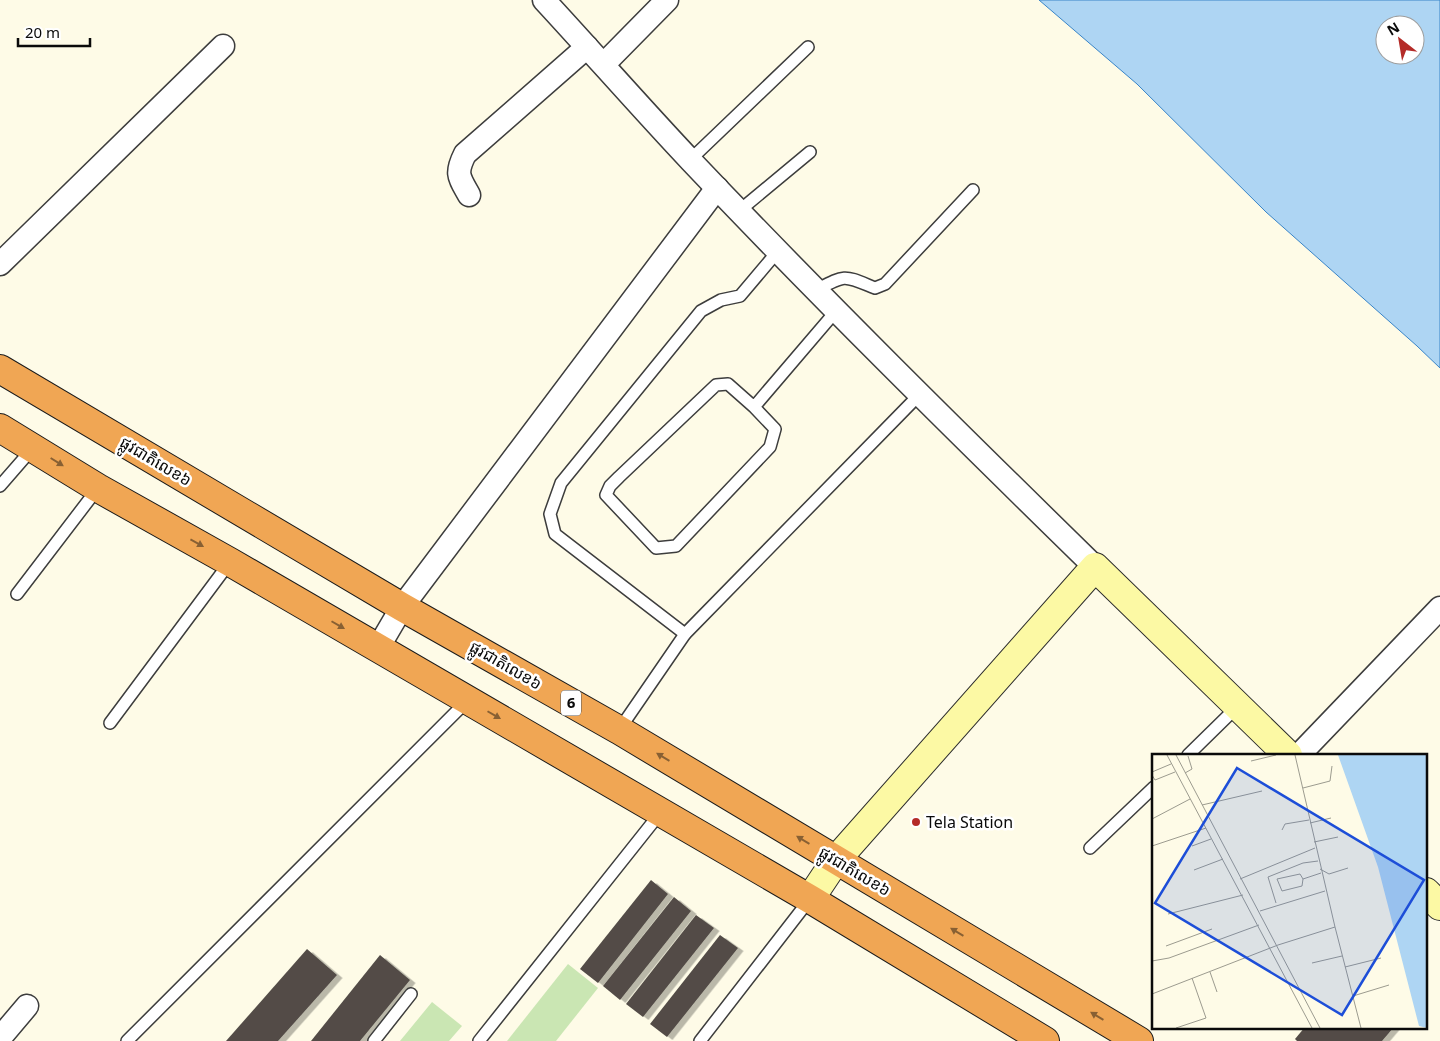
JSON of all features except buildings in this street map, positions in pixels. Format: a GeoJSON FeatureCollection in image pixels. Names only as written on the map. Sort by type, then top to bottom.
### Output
{"type":"FeatureCollection","features":[{"type":"Feature","properties":{"kind":"highway","name":"ផ្លូវជាតិលេខ៦"},"geometry":{"type":"LineString","coordinates":[[0,369],[402,606],[619,730],[1139,1041]]}},
{"type":"Feature","properties":{"kind":"highway"},"geometry":{"type":"LineString","coordinates":[[0,428],[34,447],[98,488],[230,562],[810,899],[1044,1041]]}},
{"type":"Feature","properties":{"kind":"street"},"geometry":{"type":"LineString","coordinates":[[544,0],[690,160],[836,311],[919,395],[1287,754]]}},
{"type":"Feature","properties":{"kind":"street"},"geometry":{"type":"LineString","coordinates":[[604,64],[667,0]]}},
{"type":"Feature","properties":{"kind":"street"},"geometry":{"type":"LineString","coordinates":[[0,264],[223,46]]}},
{"type":"Feature","properties":{"kind":"street"},"geometry":{"type":"LineString","coordinates":[[469,195],[459,177],[460,164],[465,154],[587,47]]}},
{"type":"Feature","properties":{"kind":"street"},"geometry":{"type":"LineString","coordinates":[[378,648],[402,606],[717,188]]}},
{"type":"Feature","properties":{"kind":"street"},"geometry":{"type":"LineString","coordinates":[[810,899],[836,860],[1095,567]]}},
{"type":"Feature","properties":{"kind":"street"},"geometry":{"type":"LineString","coordinates":[[1300,754],[1440,608]]}},
{"type":"Feature","properties":{"kind":"street"},"geometry":{"type":"LineString","coordinates":[[0,1038],[27,1006]]}},
{"type":"Feature","properties":{"kind":"lane"},"geometry":{"type":"LineString","coordinates":[[690,160],[808,47]]}},
{"type":"Feature","properties":{"kind":"lane"},"geometry":{"type":"LineString","coordinates":[[739,211],[810,152]]}},
{"type":"Feature","properties":{"kind":"lane"},"geometry":{"type":"LineString","coordinates":[[816,290],[840,278],[848,277],[876,288],[885,284],[973,190]]}},
{"type":"Feature","properties":{"kind":"lane"},"geometry":{"type":"LineString","coordinates":[[685,634],[555,534],[550,514],[560,483],[701,311],[721,300],[740,296],[778,251]]}},
{"type":"Feature","properties":{"kind":"lane"},"geometry":{"type":"LineString","coordinates":[[754,407],[836,311]]}},
{"type":"Feature","properties":{"kind":"lane"},"geometry":{"type":"LineString","coordinates":[[728,384],[754,407],[775,429],[770,447],[676,546],[656,548],[606,495],[610,486],[619,477],[716,385],[728,384]]}},
{"type":"Feature","properties":{"kind":"lane"},"geometry":{"type":"LineString","coordinates":[[619,730],[685,634],[919,395]]}},
{"type":"Feature","properties":{"kind":"lane"},"geometry":{"type":"LineString","coordinates":[[0,486],[34,447]]}},
{"type":"Feature","properties":{"kind":"lane"},"geometry":{"type":"LineString","coordinates":[[17,594],[98,488]]}},
{"type":"Feature","properties":{"kind":"lane"},"geometry":{"type":"LineString","coordinates":[[110,722],[230,562]]}},
{"type":"Feature","properties":{"kind":"lane"},"geometry":{"type":"LineString","coordinates":[[127,1041],[468,700]]}},
{"type":"Feature","properties":{"kind":"lane"},"geometry":{"type":"LineString","coordinates":[[1189,754],[1238,706]]}},
{"type":"Feature","properties":{"kind":"lane"},"geometry":{"type":"LineString","coordinates":[[1090,848],[1152,789]]}},
{"type":"Feature","properties":{"kind":"lane"},"geometry":{"type":"LineString","coordinates":[[479,1041],[661,812]]}},
{"type":"Feature","properties":{"kind":"lane"},"geometry":{"type":"LineString","coordinates":[[700,1041],[810,899]]}},
{"type":"Feature","properties":{"kind":"lane"},"geometry":{"type":"LineString","coordinates":[[374,1041],[412,994]]}},
{"type":"Feature","properties":{"kind":"green space"},"geometry":{"type":"Polygon","coordinates":[[[568,964],[598,988],[556,1041],[507,1041],[568,964]]]}},
{"type":"Feature","properties":{"kind":"green space"},"geometry":{"type":"Polygon","coordinates":[[[432,1002],[462,1026],[449,1041],[400,1041],[432,1002]]]}},
{"type":"Feature","properties":{"kind":"water"},"geometry":{"type":"Polygon","coordinates":[[[1039,0],[1440,0],[1440,368],[1266,212],[1137,84],[1039,0]]]}},
{"type":"Feature","properties":{"kind":"place","name":"Tela Station"},"geometry":{"type":"Point","coordinates":[916,822]}}]}
